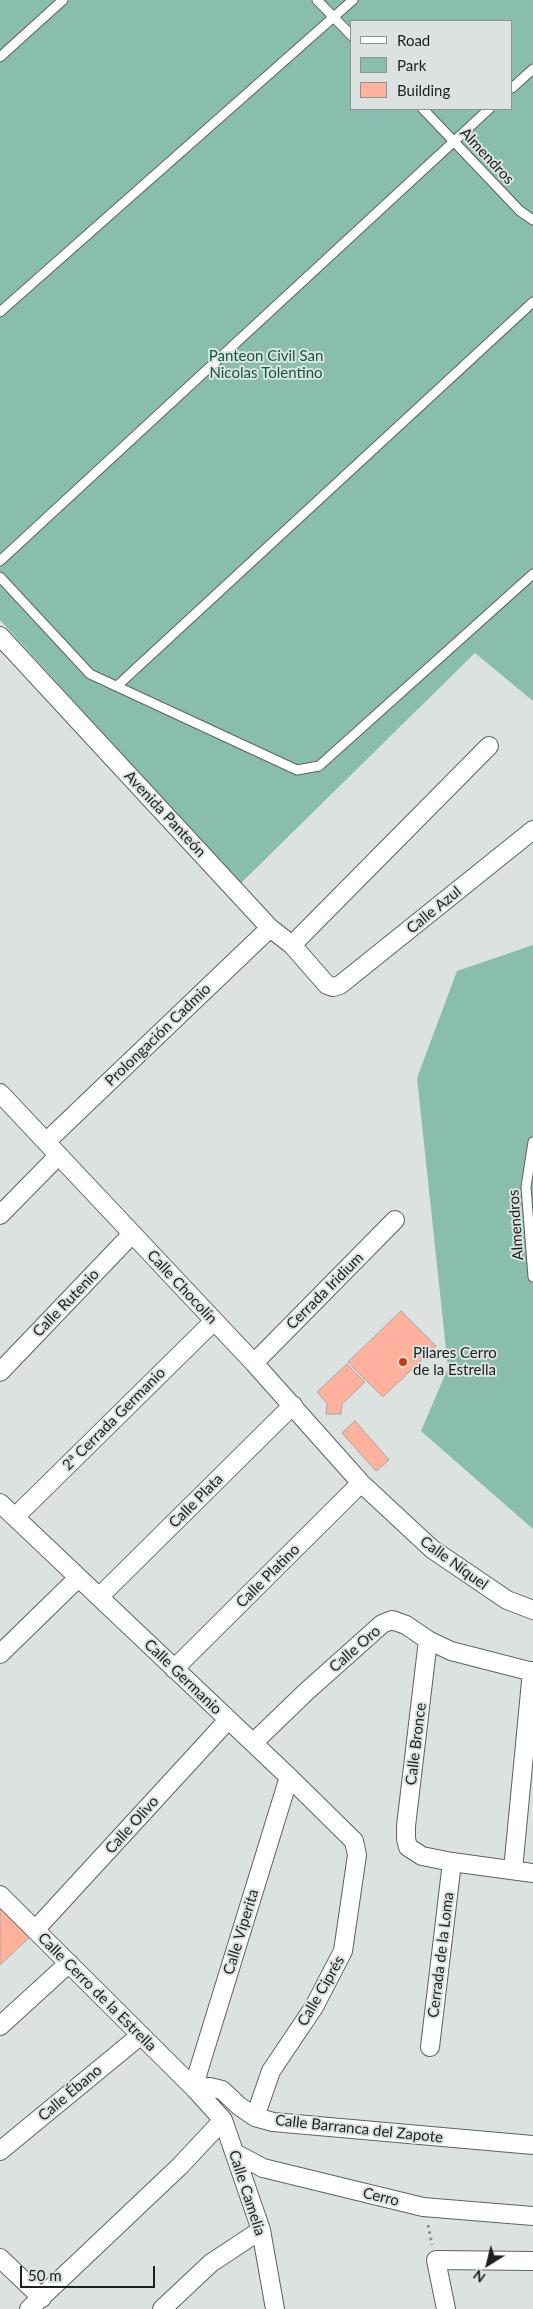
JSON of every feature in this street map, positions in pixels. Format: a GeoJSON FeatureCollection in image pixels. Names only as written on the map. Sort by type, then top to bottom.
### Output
{"type":"FeatureCollection","features":[{"type":"Feature","properties":{"kind":"street","name":"Avenida Panteón"},"geometry":{"type":"LineString","coordinates":[[0,636],[270,928],[292,944],[326,985],[333,987]]}},
{"type":"Feature","properties":{"kind":"street"},"geometry":{"type":"LineString","coordinates":[[292,944],[489,746]]}},
{"type":"Feature","properties":{"kind":"street","name":"Calle Azul"},"geometry":{"type":"LineString","coordinates":[[333,987],[340,985],[533,830]]}},
{"type":"Feature","properties":{"kind":"street","name":"Prolongación Cadmio"},"geometry":{"type":"LineString","coordinates":[[46,1142],[270,928]]}},
{"type":"Feature","properties":{"kind":"street","name":"Calle Chocolín"},"geometry":{"type":"LineString","coordinates":[[0,1093],[293,1405],[361,1483]]}},
{"type":"Feature","properties":{"kind":"street"},"geometry":{"type":"LineString","coordinates":[[0,1215],[58,1156]]}},
{"type":"Feature","properties":{"kind":"street","name":"Cerrada Iridium"},"geometry":{"type":"LineString","coordinates":[[254,1363],[396,1220]]}},
{"type":"Feature","properties":{"kind":"street","name":"Calle Rutenio"},"geometry":{"type":"LineString","coordinates":[[0,1372],[132,1234]]}},
{"type":"Feature","properties":{"kind":"street","name":"2ª Cerrada Germanio"},"geometry":{"type":"LineString","coordinates":[[15,1517],[214,1320]]}},
{"type":"Feature","properties":{"kind":"street","name":"Calle Plata"},"geometry":{"type":"LineString","coordinates":[[98,1597],[293,1405]]}},
{"type":"Feature","properties":{"kind":"street","name":"Calle Níquel"},"geometry":{"type":"LineString","coordinates":[[361,1483],[432,1549],[507,1600],[533,1610]]}},
{"type":"Feature","properties":{"kind":"street","name":"Calle Platino"},"geometry":{"type":"LineString","coordinates":[[174,1669],[361,1483]]}},
{"type":"Feature","properties":{"kind":"street","name":"Calle Germanio"},"geometry":{"type":"LineString","coordinates":[[0,1504],[289,1776],[354,1841],[357,1855]]}},
{"type":"Feature","properties":{"kind":"street"},"geometry":{"type":"LineString","coordinates":[[0,1654],[78,1578]]}},
{"type":"Feature","properties":{"kind":"street","name":"Calle Oro"},"geometry":{"type":"LineString","coordinates":[[253,1743],[307,1691],[382,1624],[392,1620],[406,1625],[428,1640],[451,1651],[532,1671]]}},
{"type":"Feature","properties":{"kind":"street","name":"Calle Bronce"},"geometry":{"type":"LineString","coordinates":[[428,1640],[406,1839],[408,1847],[422,1856],[452,1862]]}},
{"type":"Feature","properties":{"kind":"street"},"geometry":{"type":"LineString","coordinates":[[512,1870],[532,1671]]}},
{"type":"Feature","properties":{"kind":"street","name":"Calle Olivo"},"geometry":{"type":"LineString","coordinates":[[36,1930],[228,1720]]}},
{"type":"Feature","properties":{"kind":"street","name":"Calle Viperita"},"geometry":{"type":"LineString","coordinates":[[194,2089],[289,1776]]}},
{"type":"Feature","properties":{"kind":"street","name":"Calle Ciprés"},"geometry":{"type":"LineString","coordinates":[[255,2117],[271,2071],[314,2007],[343,1951],[357,1855]]}},
{"type":"Feature","properties":{"kind":"street"},"geometry":{"type":"LineString","coordinates":[[452,1862],[533,1873]]}},
{"type":"Feature","properties":{"kind":"street","name":"Cerrada de la Loma"},"geometry":{"type":"LineString","coordinates":[[430,2047],[452,1862]]}},
{"type":"Feature","properties":{"kind":"street","name":"Calle Cerro de la Estrella"},"geometry":{"type":"LineString","coordinates":[[0,1895],[194,2089]]}},
{"type":"Feature","properties":{"kind":"street"},"geometry":{"type":"LineString","coordinates":[[0,2026],[69,1963]]}},
{"type":"Feature","properties":{"kind":"street","name":"Calle Ébano"},"geometry":{"type":"LineString","coordinates":[[0,2151],[141,2035]]}},
{"type":"Feature","properties":{"kind":"street","name":"Calle Barranca del Zapote"},"geometry":{"type":"LineString","coordinates":[[194,2089],[210,2087],[222,2090],[239,2106],[255,2117],[273,2122],[533,2145]]}},
{"type":"Feature","properties":{"kind":"street","name":"Calle Camelia"},"geometry":{"type":"LineString","coordinates":[[194,2089],[223,2120],[261,2230],[275,2309]]}},
{"type":"Feature","properties":{"kind":"street"},"geometry":{"type":"LineString","coordinates":[[0,2258],[36,2303],[180,2166],[223,2120]]}},
{"type":"Feature","properties":{"kind":"street","name":"Cerro"},"geometry":{"type":"LineString","coordinates":[[235,2153],[264,2168],[423,2207],[533,2216]]}},
{"type":"Feature","properties":{"kind":"street"},"geometry":{"type":"LineString","coordinates":[[162,2309],[211,2263],[261,2230]]}},
{"type":"Feature","properties":{"kind":"street"},"geometry":{"type":"LineString","coordinates":[[446,2309],[436,2260],[533,2261]]}},
{"type":"Feature","properties":{"kind":"lane"},"geometry":{"type":"LineString","coordinates":[[0,58],[63,0]]}},
{"type":"Feature","properties":{"kind":"lane"},"geometry":{"type":"LineString","coordinates":[[317,0],[350,34]]}},
{"type":"Feature","properties":{"kind":"lane"},"geometry":{"type":"LineString","coordinates":[[0,312],[353,0]]}},
{"type":"Feature","properties":{"kind":"lane"},"geometry":{"type":"LineString","coordinates":[[513,87],[533,69]]}},
{"type":"Feature","properties":{"kind":"lane","name":"Almendros"},"geometry":{"type":"LineString","coordinates":[[424,110],[520,211],[533,220]]}},
{"type":"Feature","properties":{"kind":"lane"},"geometry":{"type":"LineString","coordinates":[[0,560],[488,110]]}},
{"type":"Feature","properties":{"kind":"lane"},"geometry":{"type":"LineString","coordinates":[[117,686],[533,302]]}},
{"type":"Feature","properties":{"kind":"lane"},"geometry":{"type":"LineString","coordinates":[[0,577],[90,674],[297,770],[319,766],[533,574]]}},
{"type":"Feature","properties":{"kind":"lane","name":"Almendros"},"geometry":{"type":"LineString","coordinates":[[533,1142],[526,1187],[533,1277]]}},
{"type":"Feature","properties":{"kind":"green space","name":"Panteon Civil San Nicolas Tolentino"},"geometry":{"type":"Polygon","coordinates":[[[0,0],[533,0],[533,701],[475,653],[240,884],[0,620],[0,0]]]}},
{"type":"Feature","properties":{"kind":"green space"},"geometry":{"type":"Polygon","coordinates":[[[533,945],[533,1529],[421,1431],[448,1368],[417,1078],[457,971],[533,945]]]}},
{"type":"Feature","properties":{"kind":"building"},"geometry":{"type":"Polygon","coordinates":[[[401,1311],[436,1346],[383,1397],[348,1362],[401,1311]]]}},
{"type":"Feature","properties":{"kind":"building"},"geometry":{"type":"Polygon","coordinates":[[[347,1364],[365,1382],[342,1404],[341,1414],[326,1414],[327,1403],[317,1392],[347,1364]]]}},
{"type":"Feature","properties":{"kind":"building"},"geometry":{"type":"Polygon","coordinates":[[[355,1421],[389,1460],[376,1471],[342,1433],[355,1421]]]}},
{"type":"Feature","properties":{"kind":"building"},"geometry":{"type":"Polygon","coordinates":[[[0,1902],[33,1934],[0,1965],[0,1902]]]}},
{"type":"Feature","properties":{"kind":"place","name":"Pilares Cerro de la Estrella"},"geometry":{"type":"Point","coordinates":[403,1362]}}]}
